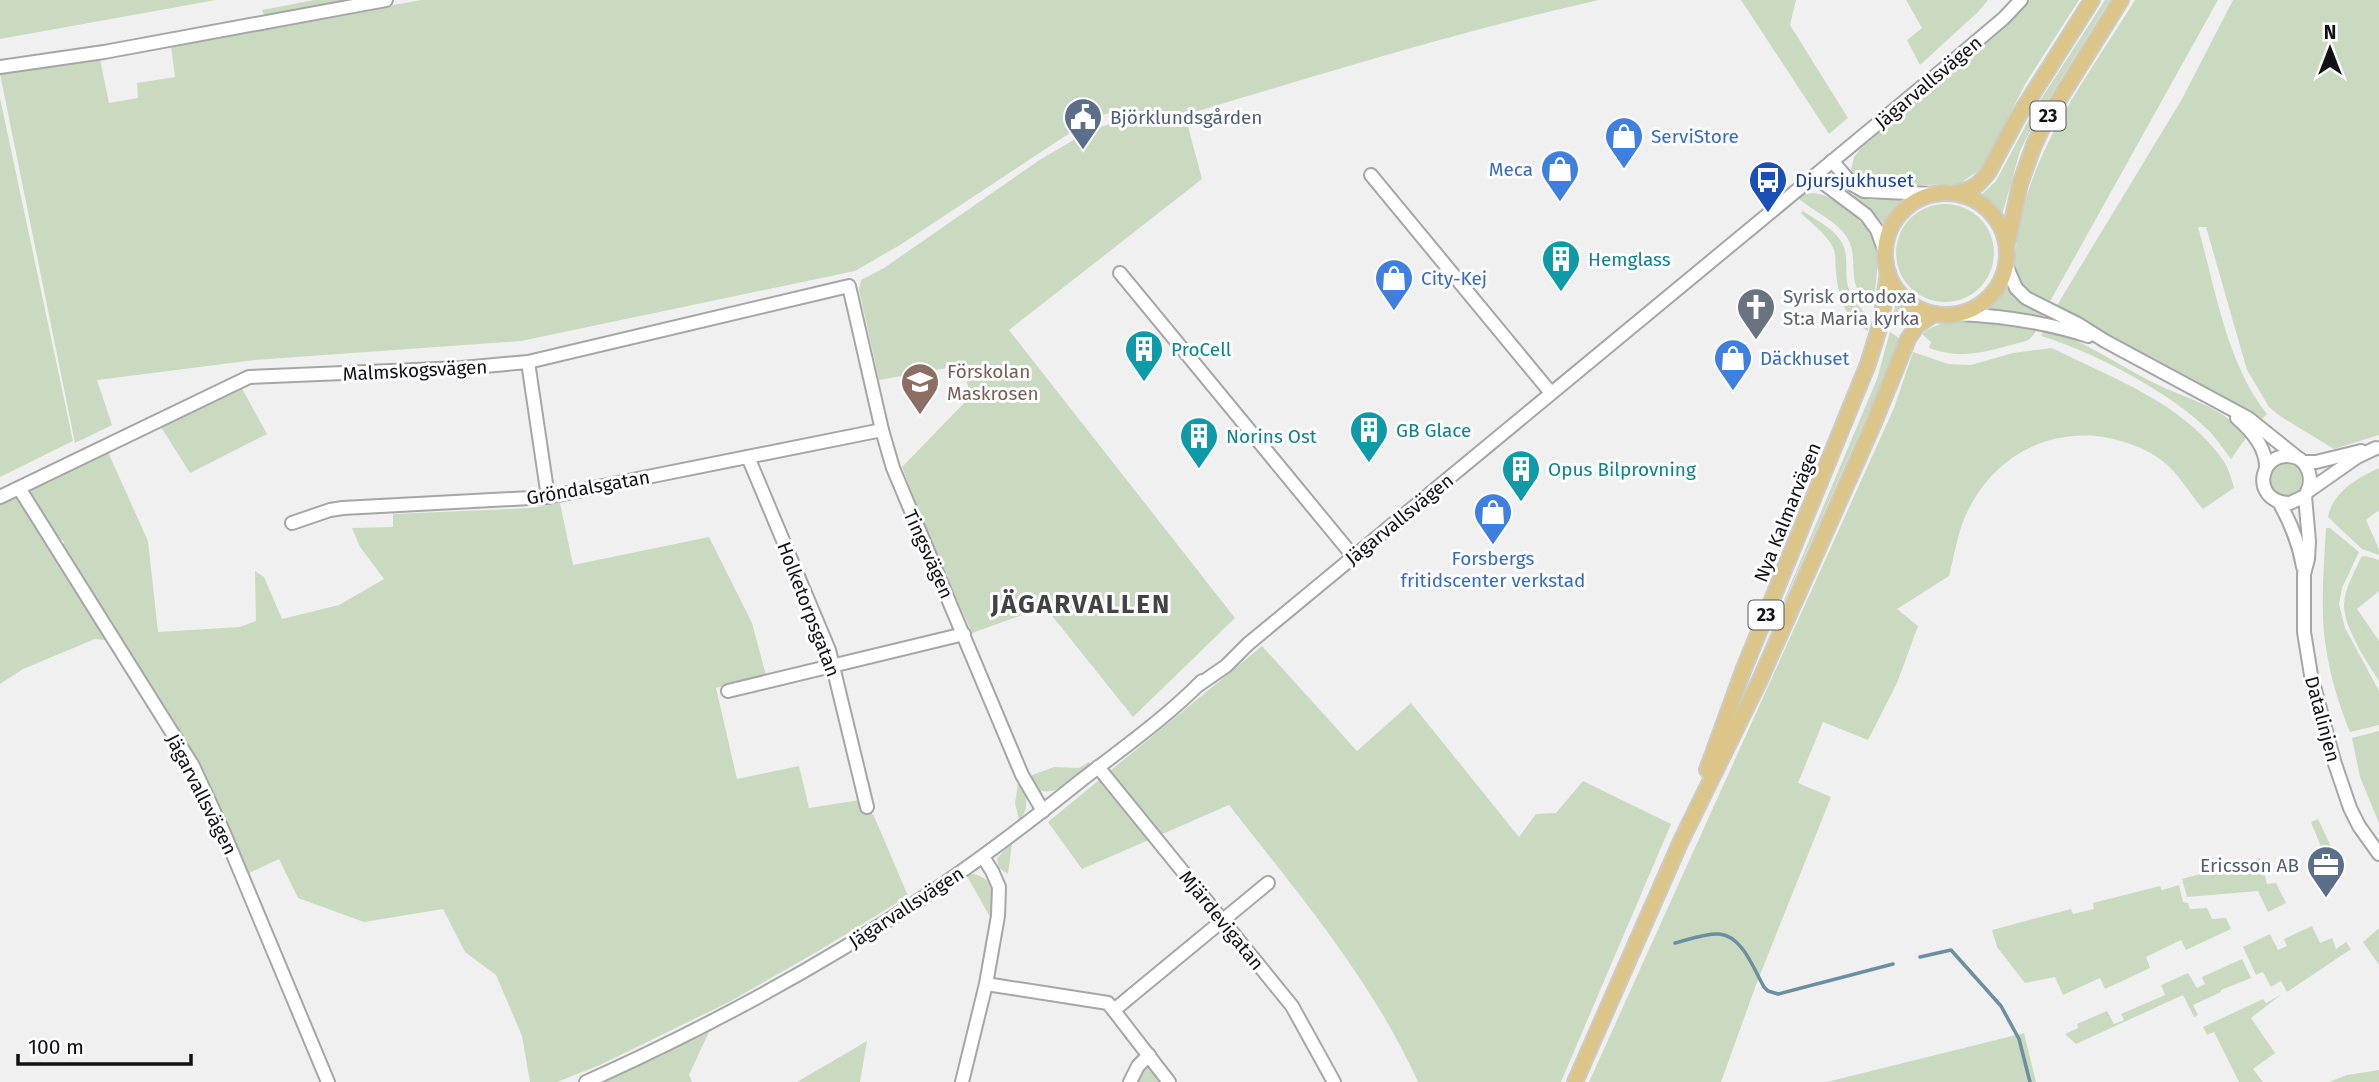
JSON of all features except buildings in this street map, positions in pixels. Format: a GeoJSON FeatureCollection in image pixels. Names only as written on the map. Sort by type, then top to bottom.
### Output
{"type":"FeatureCollection","features":[{"type":"Feature","properties":{"kind":"main road","name":"23"},"geometry":{"type":"LineString","coordinates":[[2092,0],[2018,117],[1988,173],[1970,189],[1933,194],[1913,202],[1896,219],[1886,240],[1888,272],[1900,295],[1910,303],[1934,314],[1959,314],[1972,309],[1994,291],[2006,265],[2007,246],[2020,184],[2034,145],[2045,122],[2121,0]]}},
{"type":"Feature","properties":{"kind":"main road","name":"23"},"geometry":{"type":"LineString","coordinates":[[1954,193],[1973,199],[1990,211],[2001,227],[2007,246]]}},
{"type":"Feature","properties":{"kind":"main road","name":"Nya Kalmarvägen"},"geometry":{"type":"LineString","coordinates":[[1681,841],[1743,671],[1868,364],[1881,322],[1888,272]]}},
{"type":"Feature","properties":{"kind":"main road","name":"Nya Kalmarvägen"},"geometry":{"type":"LineString","coordinates":[[1575,1082],[1681,841],[1759,682],[1873,425],[1908,339],[1917,326],[1934,314]]}},
{"type":"Feature","properties":{"kind":"street"},"geometry":{"type":"LineString","coordinates":[[0,67],[104,52],[386,0]]}},
{"type":"Feature","properties":{"kind":"street","name":"Jägarvallsvägen"},"geometry":{"type":"LineString","coordinates":[[586,1082],[698,1028],[823,960],[983,857],[1098,767],[1197,685],[1222,660],[1248,645],[2004,18],[2021,0]]}},
{"type":"Feature","properties":{"kind":"street"},"geometry":{"type":"LineString","coordinates":[[1832,161],[1853,185],[1864,191],[1933,194]]}},
{"type":"Feature","properties":{"kind":"street"},"geometry":{"type":"LineString","coordinates":[[1371,175],[1551,393]]}},
{"type":"Feature","properties":{"kind":"street"},"geometry":{"type":"LineString","coordinates":[[1814,176],[1866,215],[1877,230],[1885,252]]}},
{"type":"Feature","properties":{"kind":"street"},"geometry":{"type":"LineString","coordinates":[[2006,265],[2015,288],[2021,294],[2259,425],[2307,467],[2311,480],[2306,494]]}},
{"type":"Feature","properties":{"kind":"street"},"geometry":{"type":"LineString","coordinates":[[1120,273],[1353,556]]}},
{"type":"Feature","properties":{"kind":"street","name":"Malmskogsvägen"},"geometry":{"type":"LineString","coordinates":[[0,497],[249,377],[462,368],[528,362],[849,286]]}},
{"type":"Feature","properties":{"kind":"street","name":"Tingsvägen"},"geometry":{"type":"LineString","coordinates":[[849,286],[882,430],[898,483],[1022,775],[1043,811]]}},
{"type":"Feature","properties":{"kind":"street"},"geometry":{"type":"LineString","coordinates":[[1959,314],[2009,317],[2044,323],[2105,341]]}},
{"type":"Feature","properties":{"kind":"street"},"geometry":{"type":"LineString","coordinates":[[528,362],[548,497]]}},
{"type":"Feature","properties":{"kind":"street"},"geometry":{"type":"LineString","coordinates":[[2214,401],[2253,434],[2265,454],[2264,488],[2279,502],[2290,503],[2334,472],[2378,447]]}},
{"type":"Feature","properties":{"kind":"street","name":"Gröndalsgatan"},"geometry":{"type":"LineString","coordinates":[[292,523],[343,508],[548,497],[882,430]]}},
{"type":"Feature","properties":{"kind":"street"},"geometry":{"type":"LineString","coordinates":[[2266,467],[2281,456],[2316,462],[2378,447]]}},
{"type":"Feature","properties":{"kind":"street","name":"Holketorpsgatan"},"geometry":{"type":"LineString","coordinates":[[748,457],[834,666],[867,807]]}},
{"type":"Feature","properties":{"kind":"street","name":"Jägarvallsvägen"},"geometry":{"type":"LineString","coordinates":[[19,488],[192,766],[224,833],[328,1082]]}},
{"type":"Feature","properties":{"kind":"street","name":"Datalinjen"},"geometry":{"type":"LineString","coordinates":[[2304,574],[2309,541],[2306,494]]}},
{"type":"Feature","properties":{"kind":"street","name":"Datalinjen"},"geometry":{"type":"LineString","coordinates":[[2279,502],[2299,546],[2304,574],[2303,622],[2307,655],[2325,729],[2350,808],[2379,854]]}},
{"type":"Feature","properties":{"kind":"street"},"geometry":{"type":"LineString","coordinates":[[728,691],[964,635]]}},
{"type":"Feature","properties":{"kind":"street","name":"Mjärdevigatan"},"geometry":{"type":"LineString","coordinates":[[1098,767],[1296,1012],[1334,1082]]}},
{"type":"Feature","properties":{"kind":"street"},"geometry":{"type":"LineString","coordinates":[[962,1082],[986,984],[999,899],[996,880],[983,857]]}},
{"type":"Feature","properties":{"kind":"street"},"geometry":{"type":"LineString","coordinates":[[1114,1010],[1268,883]]}},
{"type":"Feature","properties":{"kind":"street"},"geometry":{"type":"LineString","coordinates":[[986,984],[1108,1003],[1168,1082]]}},
{"type":"Feature","properties":{"kind":"street"},"geometry":{"type":"LineString","coordinates":[[1130,1082],[1138,1066],[1149,1055]]}},
{"type":"Feature","properties":{"kind":"green space"},"geometry":{"type":"Polygon","coordinates":[[[0,0],[216,0],[0,39],[0,0]]]}},
{"type":"Feature","properties":{"kind":"green space"},"geometry":{"type":"Polygon","coordinates":[[[314,0],[360,0],[265,18],[262,10],[314,0]]]}},
{"type":"Feature","properties":{"kind":"green space"},"geometry":{"type":"Polygon","coordinates":[[[421,0],[1599,0],[1443,39],[1185,115],[1202,179],[1009,330],[1235,618],[1133,717],[1045,607],[972,633],[932,544],[902,467],[970,397],[964,365],[879,380],[859,290],[861,280],[884,268],[1041,159],[1089,131],[1127,118],[1116,113],[1105,114],[1082,125],[900,245],[855,271],[521,341],[255,360],[97,380],[112,425],[75,443],[0,74],[100,59],[109,103],[138,98],[137,83],[175,77],[171,46],[421,0]]]}},
{"type":"Feature","properties":{"kind":"green space"},"geometry":{"type":"Polygon","coordinates":[[[1741,0],[1796,0],[1790,25],[1848,118],[1829,134],[1741,0]]]}},
{"type":"Feature","properties":{"kind":"green space"},"geometry":{"type":"Polygon","coordinates":[[[1906,0],[1988,0],[1920,65],[1907,40],[1922,28],[1906,0]]]}},
{"type":"Feature","properties":{"kind":"green space"},"geometry":{"type":"Polygon","coordinates":[[[2030,0],[2079,0],[2027,81],[1981,169],[1962,182],[1954,184],[1870,187],[1857,180],[1851,170],[1854,157],[1861,148],[2005,26],[2030,0]]]}},
{"type":"Feature","properties":{"kind":"green space"},"geometry":{"type":"Polygon","coordinates":[[[2105,0],[2110,0],[2036,119],[2020,151],[2002,215],[1981,195],[1996,181],[2034,110],[2105,0]]]}},
{"type":"Feature","properties":{"kind":"green space"},"geometry":{"type":"Polygon","coordinates":[[[2135,0],[2218,0],[2048,305],[2022,288],[2014,272],[2024,207],[2047,144],[2063,114],[2135,0]]]}},
{"type":"Feature","properties":{"kind":"green space"},"geometry":{"type":"Polygon","coordinates":[[[2233,0],[2379,0],[2379,435],[2334,449],[2269,407],[2247,370],[2206,227],[2198,227],[2224,325],[2241,372],[2267,414],[2261,420],[2056,307],[2182,99],[2233,0]]]}},
{"type":"Feature","properties":{"kind":"green space"},"geometry":{"type":"Polygon","coordinates":[[[0,98],[73,441],[0,477],[0,98]]]}},
{"type":"Feature","properties":{"kind":"green space"},"geometry":{"type":"Polygon","coordinates":[[[1809,193],[1834,200],[1868,230],[1876,250],[1877,261],[1874,300],[1866,300],[1856,287],[1853,255],[1844,233],[1797,197],[1809,193]]]}},
{"type":"Feature","properties":{"kind":"green space"},"geometry":{"type":"Polygon","coordinates":[[[1853,195],[1870,200],[1901,201],[1884,224],[1853,195]]]}},
{"type":"Feature","properties":{"kind":"green space"},"geometry":{"type":"Polygon","coordinates":[[[1945,204],[1964,208],[1979,219],[1990,234],[1994,253],[1990,272],[1979,287],[1964,298],[1945,302],[1926,298],[1911,287],[1900,272],[1896,253],[1900,234],[1911,219],[1926,208],[1945,204]]]}},
{"type":"Feature","properties":{"kind":"green space"},"geometry":{"type":"Polygon","coordinates":[[[1803,211],[1841,241],[1845,249],[1848,285],[1853,298],[1870,321],[1868,331],[1853,320],[1844,306],[1838,289],[1832,245],[1801,213],[1803,211]]]}},
{"type":"Feature","properties":{"kind":"green space"},"geometry":{"type":"Polygon","coordinates":[[[2006,287],[2020,302],[2044,313],[2042,317],[1987,310],[1998,300],[2006,287]]]}},
{"type":"Feature","properties":{"kind":"green space"},"geometry":{"type":"Polygon","coordinates":[[[1896,301],[1914,314],[1903,328],[1892,322],[1896,301]]]}},
{"type":"Feature","properties":{"kind":"green space"},"geometry":{"type":"Polygon","coordinates":[[[1965,320],[2037,327],[2033,336],[2026,341],[1989,351],[1954,354],[1929,348],[1931,342],[1922,334],[1927,330],[1948,322],[1965,320]]]}},
{"type":"Feature","properties":{"kind":"green space"},"geometry":{"type":"Polygon","coordinates":[[[2045,328],[2085,345],[2148,380],[2212,408],[2248,435],[2231,459],[2211,433],[2176,404],[2107,363],[2041,336],[2045,328]]]}},
{"type":"Feature","properties":{"kind":"green space"},"geometry":{"type":"Polygon","coordinates":[[[1890,332],[1899,338],[1883,380],[1765,645],[1877,379],[1890,332]]]}},
{"type":"Feature","properties":{"kind":"green space"},"geometry":{"type":"Polygon","coordinates":[[[2052,348],[2124,382],[2190,424],[2209,442],[2225,463],[2234,488],[2203,509],[2158,457],[2132,445],[2096,436],[2053,439],[2016,455],[2000,468],[1974,500],[1964,519],[1949,576],[1897,609],[1918,626],[1897,683],[1868,740],[1823,722],[1798,783],[1831,797],[1756,985],[1721,1082],[1589,1082],[1894,408],[1913,352],[1948,364],[1971,365],[2013,353],[2052,348]]]}},
{"type":"Feature","properties":{"kind":"green space"},"geometry":{"type":"Polygon","coordinates":[[[240,385],[267,434],[190,473],[159,424],[240,385]]]}},
{"type":"Feature","properties":{"kind":"green space"},"geometry":{"type":"Polygon","coordinates":[[[107,450],[148,541],[158,632],[240,627],[256,621],[255,571],[264,577],[282,619],[339,605],[384,579],[360,547],[352,528],[393,527],[393,514],[531,508],[560,503],[573,565],[709,537],[752,623],[766,675],[716,688],[737,779],[799,766],[809,808],[860,800],[874,816],[908,896],[729,1002],[600,1065],[557,1082],[530,1082],[522,1036],[496,975],[465,952],[443,909],[364,922],[298,898],[279,859],[247,874],[196,762],[61,550],[64,542],[56,539],[29,496],[34,485],[107,450]]]}},
{"type":"Feature","properties":{"kind":"green space"},"geometry":{"type":"Polygon","coordinates":[[[2287,463],[2299,468],[2304,480],[2299,492],[2287,497],[2275,492],[2270,480],[2275,468],[2287,463]]]}},
{"type":"Feature","properties":{"kind":"green space"},"geometry":{"type":"Polygon","coordinates":[[[2379,468],[2379,510],[2366,520],[2379,555],[2362,549],[2328,517],[2335,500],[2347,487],[2379,468]]]}},
{"type":"Feature","properties":{"kind":"green space"},"geometry":{"type":"Polygon","coordinates":[[[17,493],[114,645],[95,639],[23,669],[0,684],[0,501],[17,493]]]}},
{"type":"Feature","properties":{"kind":"green space"},"geometry":{"type":"Polygon","coordinates":[[[2326,528],[2330,528],[2359,552],[2342,588],[2339,604],[2345,628],[2379,691],[2379,725],[2350,732],[2332,680],[2324,634],[2326,528]]]}},
{"type":"Feature","properties":{"kind":"green space"},"geometry":{"type":"Polygon","coordinates":[[[2361,557],[2379,560],[2379,591],[2357,609],[2379,641],[2379,681],[2357,644],[2345,614],[2344,599],[2348,587],[2361,557]]]}},
{"type":"Feature","properties":{"kind":"green space"},"geometry":{"type":"Polygon","coordinates":[[[1262,646],[1357,751],[1411,703],[1519,837],[1536,814],[1556,813],[1583,781],[1671,824],[1561,1082],[1418,1082],[1400,1044],[1356,973],[1307,904],[1229,805],[1082,869],[1048,822],[1262,646]]]}},
{"type":"Feature","properties":{"kind":"green space"},"geometry":{"type":"Polygon","coordinates":[[[2379,731],[2379,823],[2360,777],[2352,738],[2379,731]]]}},
{"type":"Feature","properties":{"kind":"green space"},"geometry":{"type":"Polygon","coordinates":[[[1089,762],[1091,764],[1073,779],[1053,791],[1038,790],[1031,780],[1032,775],[1054,767],[1079,768],[1089,762]]]}},
{"type":"Feature","properties":{"kind":"green space"},"geometry":{"type":"Polygon","coordinates":[[[1018,783],[1026,802],[1025,811],[1019,820],[1015,803],[1018,783]]]}},
{"type":"Feature","properties":{"kind":"green space"},"geometry":{"type":"Polygon","coordinates":[[[2318,819],[2334,853],[2323,861],[2320,857],[2321,847],[2311,822],[2318,819]]]}},
{"type":"Feature","properties":{"kind":"green space"},"geometry":{"type":"Polygon","coordinates":[[[1012,843],[1008,874],[999,868],[997,858],[1012,843]]]}},
{"type":"Feature","properties":{"kind":"green space"},"geometry":{"type":"Polygon","coordinates":[[[2260,858],[2267,884],[2276,883],[2286,903],[2268,912],[2258,891],[2187,897],[2182,879],[2260,858]]]}},
{"type":"Feature","properties":{"kind":"green space"},"geometry":{"type":"Polygon","coordinates":[[[973,874],[986,880],[991,890],[990,917],[967,876],[973,874]]]}},
{"type":"Feature","properties":{"kind":"green space"},"geometry":{"type":"Polygon","coordinates":[[[2179,885],[2183,902],[2188,903],[2190,909],[2207,908],[2212,919],[2226,918],[2231,929],[2186,950],[2181,940],[2146,957],[2150,968],[2105,989],[2100,978],[2063,995],[2055,977],[2025,983],[1997,947],[1992,930],[2071,909],[2073,914],[2094,909],[2093,903],[2160,886],[2162,890],[2179,885]]]}},
{"type":"Feature","properties":{"kind":"green space"},"geometry":{"type":"Polygon","coordinates":[[[2312,926],[2320,943],[2332,938],[2336,949],[2346,942],[2351,949],[2287,992],[2281,981],[2271,987],[2263,972],[2256,975],[2243,947],[2270,934],[2278,950],[2287,946],[2284,939],[2312,926]]]}},
{"type":"Feature","properties":{"kind":"green space"},"geometry":{"type":"Polygon","coordinates":[[[2379,928],[2379,965],[2363,942],[2379,928]]]}},
{"type":"Feature","properties":{"kind":"green space"},"geometry":{"type":"Polygon","coordinates":[[[2242,959],[2251,978],[2193,1005],[2198,1015],[2194,1017],[2183,995],[2076,1044],[2065,1034],[2078,1028],[2077,1024],[2107,1011],[2114,1024],[2124,1020],[2121,1014],[2165,995],[2161,985],[2188,973],[2197,988],[2205,984],[2202,977],[2242,959]]]}},
{"type":"Feature","properties":{"kind":"green space"},"geometry":{"type":"Polygon","coordinates":[[[2282,994],[2251,1018],[2275,1053],[2253,1069],[2263,1082],[2239,1082],[2214,1032],[2207,1035],[2203,1027],[2263,999],[2266,1003],[2282,994]]]}},
{"type":"Feature","properties":{"kind":"green space"},"geometry":{"type":"Polygon","coordinates":[[[709,1032],[689,1075],[692,1082],[598,1082],[709,1032]]]}},
{"type":"Feature","properties":{"kind":"green space"},"geometry":{"type":"Polygon","coordinates":[[[2024,1033],[2036,1082],[1827,1082],[2024,1033]]]}},
{"type":"Feature","properties":{"kind":"green space"},"geometry":{"type":"Polygon","coordinates":[[[867,1041],[860,1082],[797,1082],[867,1041]]]}},
{"type":"Feature","properties":{"kind":"green space"},"geometry":{"type":"Polygon","coordinates":[[[1147,1064],[1161,1082],[1134,1082],[1147,1064]]]}},
{"type":"Feature","properties":{"kind":"green space"},"geometry":{"type":"Polygon","coordinates":[[[2379,1070],[2379,1082],[2329,1082],[2347,1075],[2379,1070]]]}},
{"type":"Feature","properties":{"kind":"waterway"},"geometry":{"type":"LineString","coordinates":[[1675,943],[1708,935],[1727,936],[1747,955],[1764,987],[1778,994],[1893,964]]}},
{"type":"Feature","properties":{"kind":"waterway"},"geometry":{"type":"LineString","coordinates":[[1920,957],[1951,950],[2001,1006],[2019,1039],[2030,1082]]}},
{"type":"Feature","properties":{"kind":"place","name":"Björklundsgården"},"geometry":{"type":"Point","coordinates":[1083,151]}},
{"type":"Feature","properties":{"kind":"place","name":"ServiStore"},"geometry":{"type":"Point","coordinates":[1624,170]}},
{"type":"Feature","properties":{"kind":"place","name":"Meca"},"geometry":{"type":"Point","coordinates":[1560,203]}},
{"type":"Feature","properties":{"kind":"place","name":"Djursjukhuset"},"geometry":{"type":"Point","coordinates":[1768,214]}},
{"type":"Feature","properties":{"kind":"place","name":"Hemglass"},"geometry":{"type":"Point","coordinates":[1561,293]}},
{"type":"Feature","properties":{"kind":"place","name":"City-Kej"},"geometry":{"type":"Point","coordinates":[1394,312]}},
{"type":"Feature","properties":{"kind":"place","name":"Syrisk ortodoxa St:a Maria kyrka"},"geometry":{"type":"Point","coordinates":[1756,341]}},
{"type":"Feature","properties":{"kind":"place","name":"ProCell"},"geometry":{"type":"Point","coordinates":[1144,383]}},
{"type":"Feature","properties":{"kind":"place","name":"Däckhuset"},"geometry":{"type":"Point","coordinates":[1733,392]}},
{"type":"Feature","properties":{"kind":"place","name":"Förskolan Maskrosen"},"geometry":{"type":"Point","coordinates":[920,416]}},
{"type":"Feature","properties":{"kind":"place","name":"GB Glace"},"geometry":{"type":"Point","coordinates":[1369,464]}},
{"type":"Feature","properties":{"kind":"place","name":"Norins Ost"},"geometry":{"type":"Point","coordinates":[1199,470]}},
{"type":"Feature","properties":{"kind":"place","name":"Opus Bilprovning"},"geometry":{"type":"Point","coordinates":[1521,503]}},
{"type":"Feature","properties":{"kind":"place","name":"Forsbergs fritidscenter verkstad"},"geometry":{"type":"Point","coordinates":[1493,546]}},
{"type":"Feature","properties":{"kind":"place","name":"Ericsson AB"},"geometry":{"type":"Point","coordinates":[2326,899]}},
{"type":"Feature","properties":{"kind":"district","name":"JÄGARVALLEN"},"geometry":{"type":"Point","coordinates":[1081,604]}}]}
